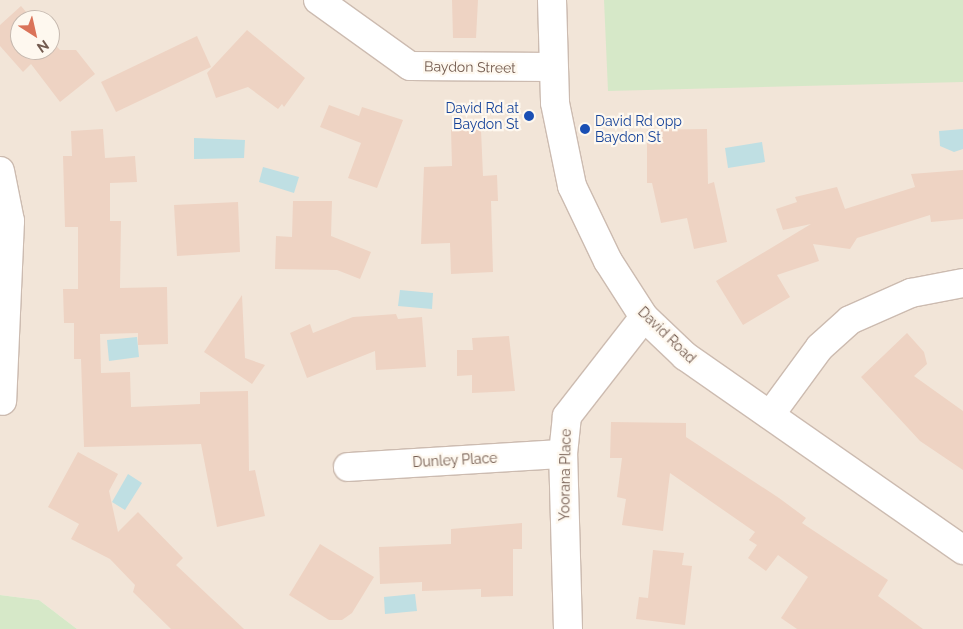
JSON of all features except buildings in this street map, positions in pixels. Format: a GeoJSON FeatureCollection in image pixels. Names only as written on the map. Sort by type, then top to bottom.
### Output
{"type":"FeatureCollection","features":[{"type":"Feature","properties":{"kind":"street","name":"Baydon Street"},"geometry":{"type":"LineString","coordinates":[[318,0],[410,66],[553,67]]}},
{"type":"Feature","properties":{"kind":"street","name":"David Road"},"geometry":{"type":"LineString","coordinates":[[552,0],[553,67],[572,186],[608,261],[644,317],[685,356],[963,550]]}},
{"type":"Feature","properties":{"kind":"street"},"geometry":{"type":"LineString","coordinates":[[0,171],[10,221],[2,401]]}},
{"type":"Feature","properties":{"kind":"street"},"geometry":{"type":"LineString","coordinates":[[770,415],[820,347],[850,320],[911,293],[963,283]]}},
{"type":"Feature","properties":{"kind":"street","name":"Yoorana Place"},"geometry":{"type":"LineString","coordinates":[[568,629],[563,454],[567,416],[644,317]]}},
{"type":"Feature","properties":{"kind":"street","name":"Dunley Place"},"geometry":{"type":"LineString","coordinates":[[348,467],[563,454]]}},
{"type":"Feature","properties":{"kind":"shaded area"},"geometry":{"type":"Polygon","coordinates":[[[0,0],[963,0],[963,629],[77,629],[39,600],[0,595],[0,0]]]}},
{"type":"Feature","properties":{"kind":"green space"},"geometry":{"type":"Polygon","coordinates":[[[604,0],[963,0],[963,82],[608,91],[604,0]]]}},
{"type":"Feature","properties":{"kind":"green space"},"geometry":{"type":"Polygon","coordinates":[[[0,595],[39,600],[77,629],[0,629],[0,595]]]}},
{"type":"Feature","properties":{"kind":"water"},"geometry":{"type":"Polygon","coordinates":[[[963,129],[963,149],[954,152],[940,146],[939,131],[963,129]]]}},
{"type":"Feature","properties":{"kind":"water"},"geometry":{"type":"Polygon","coordinates":[[[194,138],[245,140],[244,158],[194,159],[194,138]]]}},
{"type":"Feature","properties":{"kind":"water"},"geometry":{"type":"Polygon","coordinates":[[[762,142],[765,162],[728,168],[725,148],[762,142]]]}},
{"type":"Feature","properties":{"kind":"water"},"geometry":{"type":"Polygon","coordinates":[[[263,167],[299,177],[294,193],[259,182],[263,167]]]}},
{"type":"Feature","properties":{"kind":"water"},"geometry":{"type":"Polygon","coordinates":[[[400,290],[433,293],[432,309],[398,306],[400,290]]]}},
{"type":"Feature","properties":{"kind":"water"},"geometry":{"type":"Polygon","coordinates":[[[137,337],[139,357],[109,361],[107,340],[137,337]]]}},
{"type":"Feature","properties":{"kind":"water"},"geometry":{"type":"Polygon","coordinates":[[[128,474],[142,483],[125,510],[112,502],[128,474]]]}},
{"type":"Feature","properties":{"kind":"water"},"geometry":{"type":"Polygon","coordinates":[[[415,594],[417,611],[385,614],[384,597],[415,594]]]}},
{"type":"Feature","properties":{"kind":"place","name":"David Rd at Baydon St"},"geometry":{"type":"Point","coordinates":[529,116]}},
{"type":"Feature","properties":{"kind":"place","name":"David Rd opp Baydon St"},"geometry":{"type":"Point","coordinates":[585,129]}}]}
